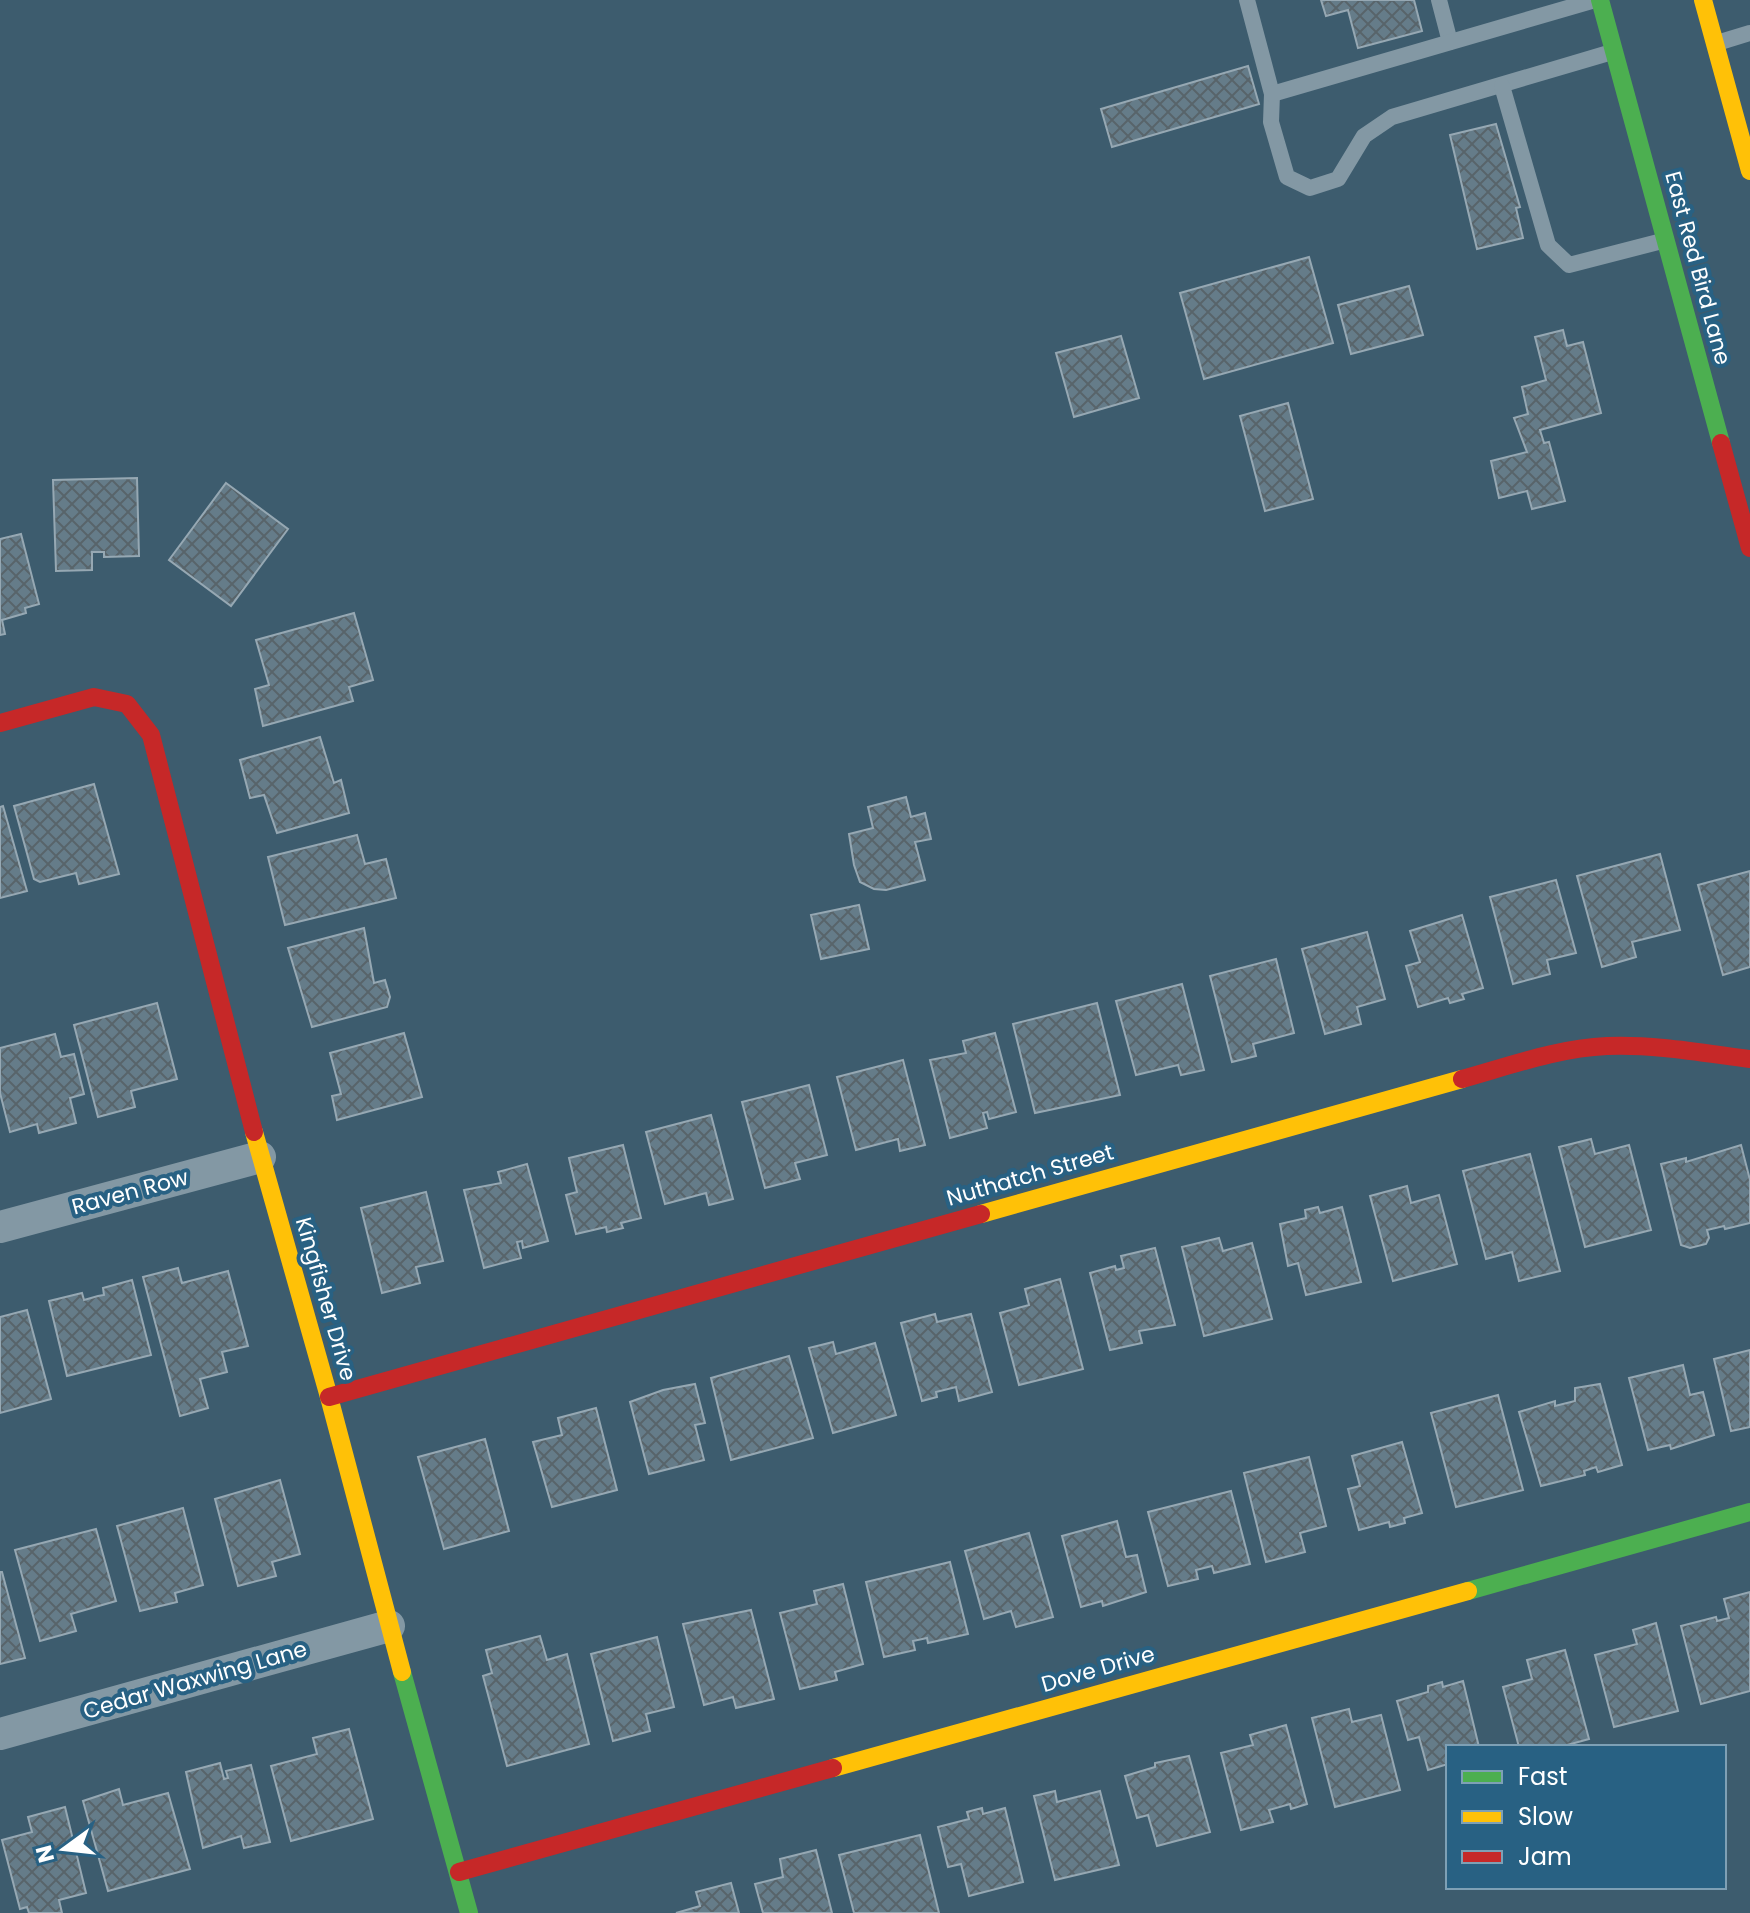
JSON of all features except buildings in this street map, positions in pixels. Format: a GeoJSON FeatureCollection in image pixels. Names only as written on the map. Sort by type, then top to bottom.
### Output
{"type":"FeatureCollection","features":[{"type":"Feature","properties":{"kind":"street","name":"East Red Bird Lane"},"geometry":{"type":"LineString","coordinates":[[1597,0],[1614,51],[1750,548]]}},
{"type":"Feature","properties":{"kind":"street"},"geometry":{"type":"LineString","coordinates":[[1703,0],[1750,171]]}},
{"type":"Feature","properties":{"kind":"street","name":"Kingfisher Drive"},"geometry":{"type":"LineString","coordinates":[[0,723],[94,697],[127,704],[151,735],[260,1157],[329,1397],[469,1913]]}},
{"type":"Feature","properties":{"kind":"street","name":"Nuthatch Street"},"geometry":{"type":"LineString","coordinates":[[329,1397],[1543,1056],[1607,1046],[1680,1050],[1750,1059]]}},
{"type":"Feature","properties":{"kind":"street","name":"Raven Row"},"geometry":{"type":"LineString","coordinates":[[0,1227],[260,1157]]}},
{"type":"Feature","properties":{"kind":"street","name":"Dove Drive"},"geometry":{"type":"LineString","coordinates":[[459,1872],[1750,1512]]}},
{"type":"Feature","properties":{"kind":"street","name":"Cedar Waxwing Lane"},"geometry":{"type":"LineString","coordinates":[[0,1734],[389,1626]]}},
{"type":"Feature","properties":{"kind":"lane"},"geometry":{"type":"LineString","coordinates":[[1247,0],[1272,94],[1271,122],[1287,177],[1310,188],[1338,179],[1364,136],[1392,117],[1614,51]]}},
{"type":"Feature","properties":{"kind":"lane"},"geometry":{"type":"LineString","coordinates":[[1439,0],[1450,42]]}},
{"type":"Feature","properties":{"kind":"lane"},"geometry":{"type":"LineString","coordinates":[[1272,94],[1597,0]]}},
{"type":"Feature","properties":{"kind":"lane"},"geometry":{"type":"LineString","coordinates":[[1715,43],[1750,33]]}},
{"type":"Feature","properties":{"kind":"lane"},"geometry":{"type":"LineString","coordinates":[[1502,86],[1548,245],[1569,265],[1666,240]]}},
{"type":"Feature","properties":{"kind":"traffic: fast"},"geometry":{"type":"LineString","coordinates":[[1600,0],[1721,443]]}},
{"type":"Feature","properties":{"kind":"traffic: fast"},"geometry":{"type":"LineString","coordinates":[[1468,1591],[1750,1512]]}},
{"type":"Feature","properties":{"kind":"traffic: fast"},"geometry":{"type":"LineString","coordinates":[[402,1672],[469,1913]]}},
{"type":"Feature","properties":{"kind":"traffic: slow"},"geometry":{"type":"LineString","coordinates":[[1703,0],[1750,171]]}},
{"type":"Feature","properties":{"kind":"traffic: slow"},"geometry":{"type":"LineString","coordinates":[[981,1214],[1462,1079]]}},
{"type":"Feature","properties":{"kind":"traffic: slow"},"geometry":{"type":"LineString","coordinates":[[254,1132],[402,1672]]}},
{"type":"Feature","properties":{"kind":"traffic: slow"},"geometry":{"type":"LineString","coordinates":[[833,1768],[1468,1591]]}},
{"type":"Feature","properties":{"kind":"traffic: jam"},"geometry":{"type":"LineString","coordinates":[[1721,443],[1750,548]]}},
{"type":"Feature","properties":{"kind":"traffic: jam"},"geometry":{"type":"LineString","coordinates":[[0,723],[94,697],[127,704],[151,735],[254,1132]]}},
{"type":"Feature","properties":{"kind":"traffic: jam"},"geometry":{"type":"LineString","coordinates":[[1462,1079],[1589,1047],[1661,1048],[1750,1059]]}},
{"type":"Feature","properties":{"kind":"traffic: jam"},"geometry":{"type":"LineString","coordinates":[[329,1397],[981,1214]]}},
{"type":"Feature","properties":{"kind":"traffic: jam"},"geometry":{"type":"LineString","coordinates":[[459,1872],[833,1768]]}}]}
